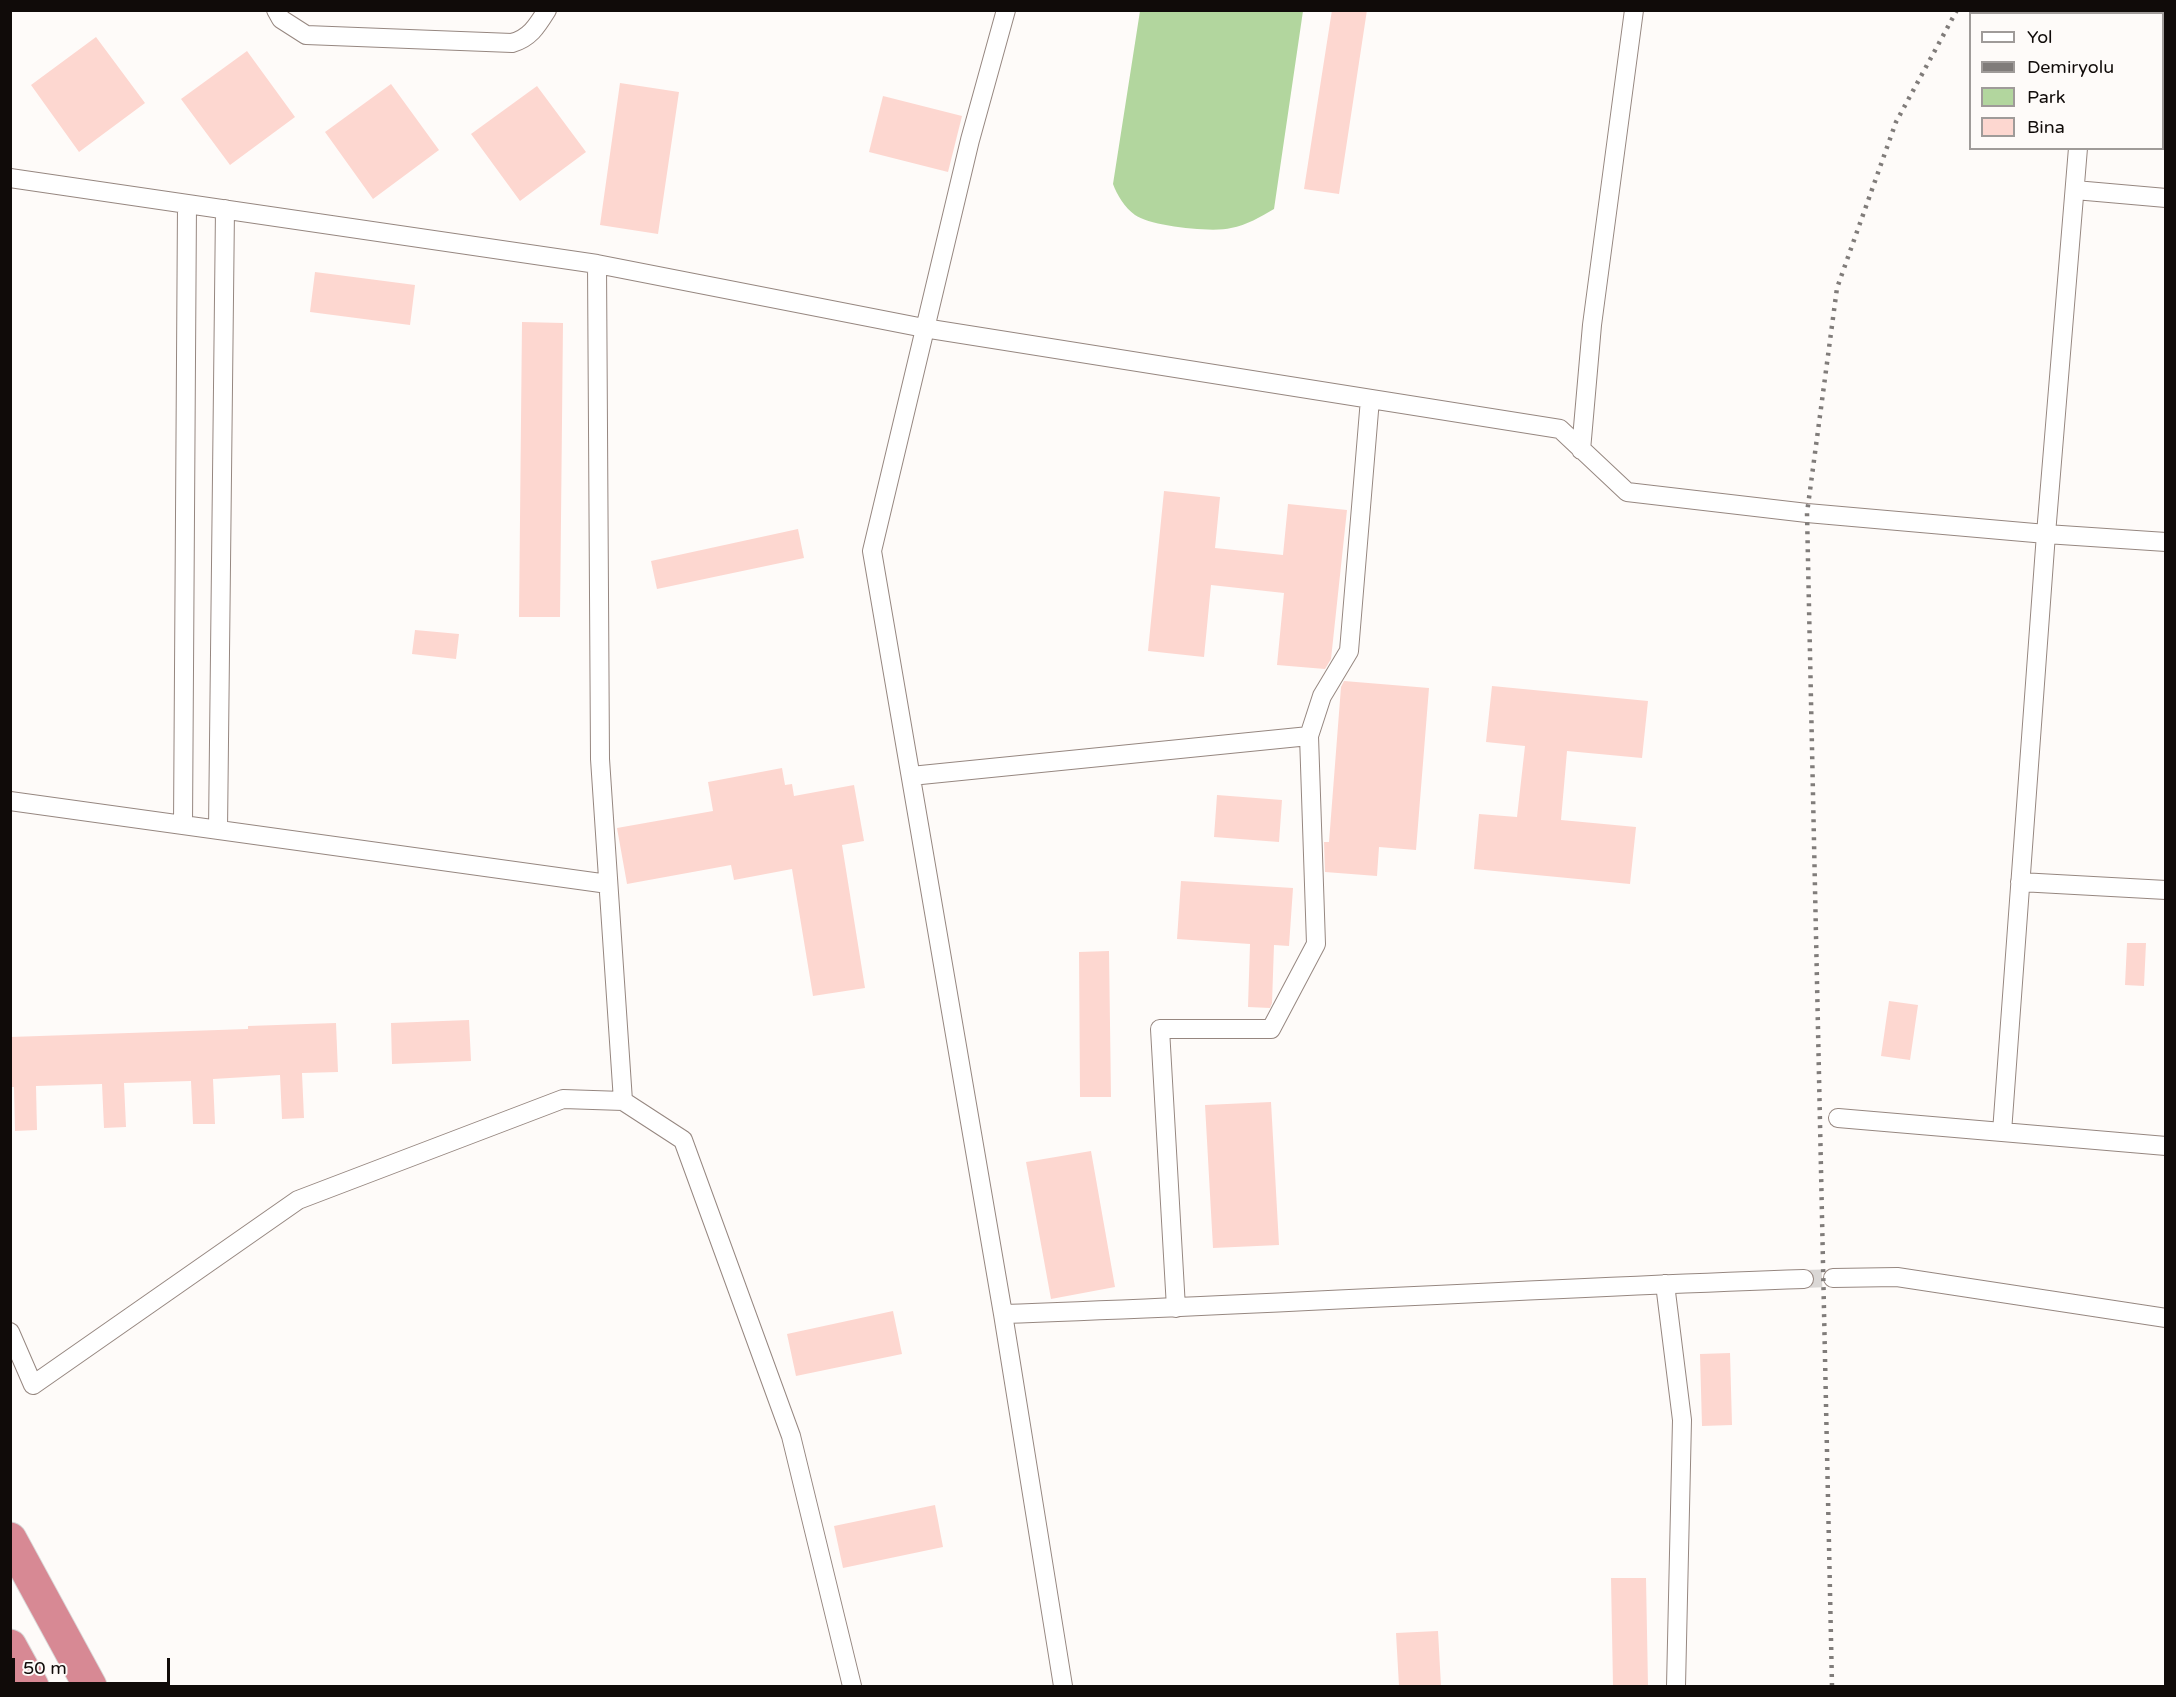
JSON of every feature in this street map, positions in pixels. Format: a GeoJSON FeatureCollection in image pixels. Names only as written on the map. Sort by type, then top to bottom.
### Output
{"type":"FeatureCollection","features":[{"type":"Feature","properties":{"kind":"highway"},"geometry":{"type":"LineString","coordinates":[[10,1539],[90,1686]]}},
{"type":"Feature","properties":{"kind":"highway"},"geometry":{"type":"LineString","coordinates":[[10,1647],[32,1686]]}},
{"type":"Feature","properties":{"kind":"street"},"geometry":{"type":"LineString","coordinates":[[276,10],[280,18],[306,35],[512,43],[524,39],[536,28],[547,10]]}},
{"type":"Feature","properties":{"kind":"street"},"geometry":{"type":"LineString","coordinates":[[1006,10],[970,140],[872,551],[1003,1314],[1063,1686]]}},
{"type":"Feature","properties":{"kind":"street"},"geometry":{"type":"LineString","coordinates":[[1581,450],[1592,325],[1634,10]]}},
{"type":"Feature","properties":{"kind":"street"},"geometry":{"type":"LineString","coordinates":[[2002,1132],[2046,534],[2078,150]]}},
{"type":"Feature","properties":{"kind":"street"},"geometry":{"type":"LineString","coordinates":[[10,178],[597,264],[924,328],[1560,429],[1627,492],[1807,513],[2166,542]]}},
{"type":"Feature","properties":{"kind":"street"},"geometry":{"type":"LineString","coordinates":[[2075,190],[2166,198]]}},
{"type":"Feature","properties":{"kind":"street"},"geometry":{"type":"LineString","coordinates":[[183,825],[187,204]]}},
{"type":"Feature","properties":{"kind":"street"},"geometry":{"type":"LineString","coordinates":[[218,830],[225,209]]}},
{"type":"Feature","properties":{"kind":"street"},"geometry":{"type":"LineString","coordinates":[[597,264],[600,759],[623,1101]]}},
{"type":"Feature","properties":{"kind":"street"},"geometry":{"type":"LineString","coordinates":[[1176,1308],[1160,1029],[1271,1029],[1316,944],[1309,736],[1322,696],[1349,651],[1370,399]]}},
{"type":"Feature","properties":{"kind":"street"},"geometry":{"type":"LineString","coordinates":[[911,776],[1309,736]]}},
{"type":"Feature","properties":{"kind":"street"},"geometry":{"type":"LineString","coordinates":[[10,801],[608,884]]}},
{"type":"Feature","properties":{"kind":"street"},"geometry":{"type":"LineString","coordinates":[[2020,882],[2166,890]]}},
{"type":"Feature","properties":{"kind":"street"},"geometry":{"type":"LineString","coordinates":[[10,1332],[33,1385],[298,1200],[563,1099],[623,1101],[683,1140],[791,1436],[852,1686]]}},
{"type":"Feature","properties":{"kind":"street"},"geometry":{"type":"LineString","coordinates":[[1838,1118],[2166,1146]]}},
{"type":"Feature","properties":{"kind":"street"},"geometry":{"type":"LineString","coordinates":[[1833,1278],[1898,1276],[2166,1318]]}},
{"type":"Feature","properties":{"kind":"street"},"geometry":{"type":"LineString","coordinates":[[1003,1314],[1804,1279]]}},
{"type":"Feature","properties":{"kind":"street"},"geometry":{"type":"LineString","coordinates":[[1665,1284],[1682,1420],[1676,1686]]}},
{"type":"Feature","properties":{"kind":"green space"},"geometry":{"type":"Polygon","coordinates":[[[1140,11],[1303,11],[1274,209],[1237,227],[1211,230],[1167,225],[1143,219],[1131,212],[1122,201],[1113,184],[1140,11]]]}},
{"type":"Feature","properties":{"kind":"building"},"geometry":{"type":"Polygon","coordinates":[[[1332,10],[1367,10],[1339,194],[1304,189],[1332,10]]]}},
{"type":"Feature","properties":{"kind":"building"},"geometry":{"type":"Polygon","coordinates":[[[96,37],[145,103],[79,152],[31,85],[96,37]]]}},
{"type":"Feature","properties":{"kind":"building"},"geometry":{"type":"Polygon","coordinates":[[[247,51],[295,117],[230,165],[181,99],[247,51]]]}},
{"type":"Feature","properties":{"kind":"building"},"geometry":{"type":"Polygon","coordinates":[[[620,83],[679,92],[658,234],[600,225],[620,83]]]}},
{"type":"Feature","properties":{"kind":"building"},"geometry":{"type":"Polygon","coordinates":[[[391,84],[439,150],[373,199],[325,132],[391,84]]]}},
{"type":"Feature","properties":{"kind":"building"},"geometry":{"type":"Polygon","coordinates":[[[537,86],[586,152],[520,201],[471,134],[537,86]]]}},
{"type":"Feature","properties":{"kind":"building"},"geometry":{"type":"Polygon","coordinates":[[[883,96],[962,116],[948,172],[869,152],[883,96]]]}},
{"type":"Feature","properties":{"kind":"building"},"geometry":{"type":"Polygon","coordinates":[[[315,272],[415,285],[410,325],[310,312],[315,272]]]}},
{"type":"Feature","properties":{"kind":"building"},"geometry":{"type":"Polygon","coordinates":[[[522,322],[563,323],[560,617],[519,617],[522,322]]]}},
{"type":"Feature","properties":{"kind":"building"},"geometry":{"type":"Polygon","coordinates":[[[1164,491],[1220,497],[1215,548],[1283,555],[1288,504],[1347,510],[1331,659],[1325,669],[1277,665],[1284,593],[1211,585],[1204,657],[1148,651],[1164,491]]]}},
{"type":"Feature","properties":{"kind":"building"},"geometry":{"type":"Polygon","coordinates":[[[798,529],[804,558],[657,589],[651,561],[798,529]]]}},
{"type":"Feature","properties":{"kind":"building"},"geometry":{"type":"Polygon","coordinates":[[[415,630],[459,634],[456,659],[412,654],[415,630]]]}},
{"type":"Feature","properties":{"kind":"building"},"geometry":{"type":"Polygon","coordinates":[[[1344,681],[1429,688],[1416,850],[1379,847],[1377,876],[1325,872],[1324,842],[1329,842],[1341,687],[1344,681]]]}},
{"type":"Feature","properties":{"kind":"building"},"geometry":{"type":"Polygon","coordinates":[[[1492,686],[1648,701],[1642,758],[1567,751],[1561,820],[1636,827],[1630,884],[1474,869],[1479,814],[1517,817],[1525,746],[1486,742],[1492,686]]]}},
{"type":"Feature","properties":{"kind":"building"},"geometry":{"type":"Polygon","coordinates":[[[782,768],[785,785],[792,784],[794,796],[854,785],[864,841],[842,845],[865,988],[813,996],[792,869],[734,880],[731,865],[627,884],[617,828],[713,811],[708,782],[782,768]]]}},
{"type":"Feature","properties":{"kind":"building"},"geometry":{"type":"Polygon","coordinates":[[[1217,795],[1282,800],[1279,842],[1214,837],[1217,795]]]}},
{"type":"Feature","properties":{"kind":"building"},"geometry":{"type":"Polygon","coordinates":[[[1181,881],[1293,888],[1289,946],[1274,945],[1270,1008],[1248,1007],[1250,944],[1177,939],[1181,881]]]}},
{"type":"Feature","properties":{"kind":"building"},"geometry":{"type":"Polygon","coordinates":[[[2127,943],[2146,943],[2144,986],[2125,985],[2127,943]]]}},
{"type":"Feature","properties":{"kind":"building"},"geometry":{"type":"Polygon","coordinates":[[[1109,951],[1111,1097],[1080,1097],[1079,952],[1109,951]]]}},
{"type":"Feature","properties":{"kind":"building"},"geometry":{"type":"Polygon","coordinates":[[[1889,1001],[1918,1005],[1910,1060],[1881,1056],[1889,1001]]]}},
{"type":"Feature","properties":{"kind":"building"},"geometry":{"type":"Polygon","coordinates":[[[469,1020],[471,1061],[392,1064],[391,1023],[469,1020]]]}},
{"type":"Feature","properties":{"kind":"building"},"geometry":{"type":"Polygon","coordinates":[[[336,1023],[338,1072],[302,1073],[304,1118],[282,1119],[280,1075],[213,1079],[215,1124],[193,1124],[191,1081],[124,1083],[126,1127],[104,1128],[102,1084],[36,1086],[37,1130],[15,1131],[14,1087],[10,1087],[10,1037],[248,1029],[248,1026],[336,1023]]]}},
{"type":"Feature","properties":{"kind":"building"},"geometry":{"type":"Polygon","coordinates":[[[1271,1102],[1279,1245],[1213,1248],[1205,1105],[1271,1102]]]}},
{"type":"Feature","properties":{"kind":"building"},"geometry":{"type":"Polygon","coordinates":[[[1091,1151],[1115,1287],[1051,1299],[1026,1162],[1091,1151]]]}},
{"type":"Feature","properties":{"kind":"building"},"geometry":{"type":"Polygon","coordinates":[[[893,1311],[902,1354],[796,1376],[787,1334],[893,1311]]]}},
{"type":"Feature","properties":{"kind":"building"},"geometry":{"type":"Polygon","coordinates":[[[1730,1353],[1732,1425],[1702,1426],[1700,1354],[1730,1353]]]}},
{"type":"Feature","properties":{"kind":"building"},"geometry":{"type":"Polygon","coordinates":[[[935,1505],[943,1547],[843,1568],[834,1526],[935,1505]]]}},
{"type":"Feature","properties":{"kind":"building"},"geometry":{"type":"Polygon","coordinates":[[[1611,1578],[1646,1578],[1648,1686],[1613,1686],[1611,1578]]]}},
{"type":"Feature","properties":{"kind":"building"},"geometry":{"type":"Polygon","coordinates":[[[1438,1631],[1441,1686],[1399,1686],[1396,1633],[1438,1631]]]}},
{"type":"Feature","properties":{"kind":"tunnel"},"geometry":{"type":"LineString","coordinates":[[1804,1279],[1833,1278]]}},
{"type":"Feature","properties":{"kind":"railway"},"geometry":{"type":"LineString","coordinates":[[1832,1686],[1807,513],[1837,288],[1896,122],[1957,10]]}}]}
